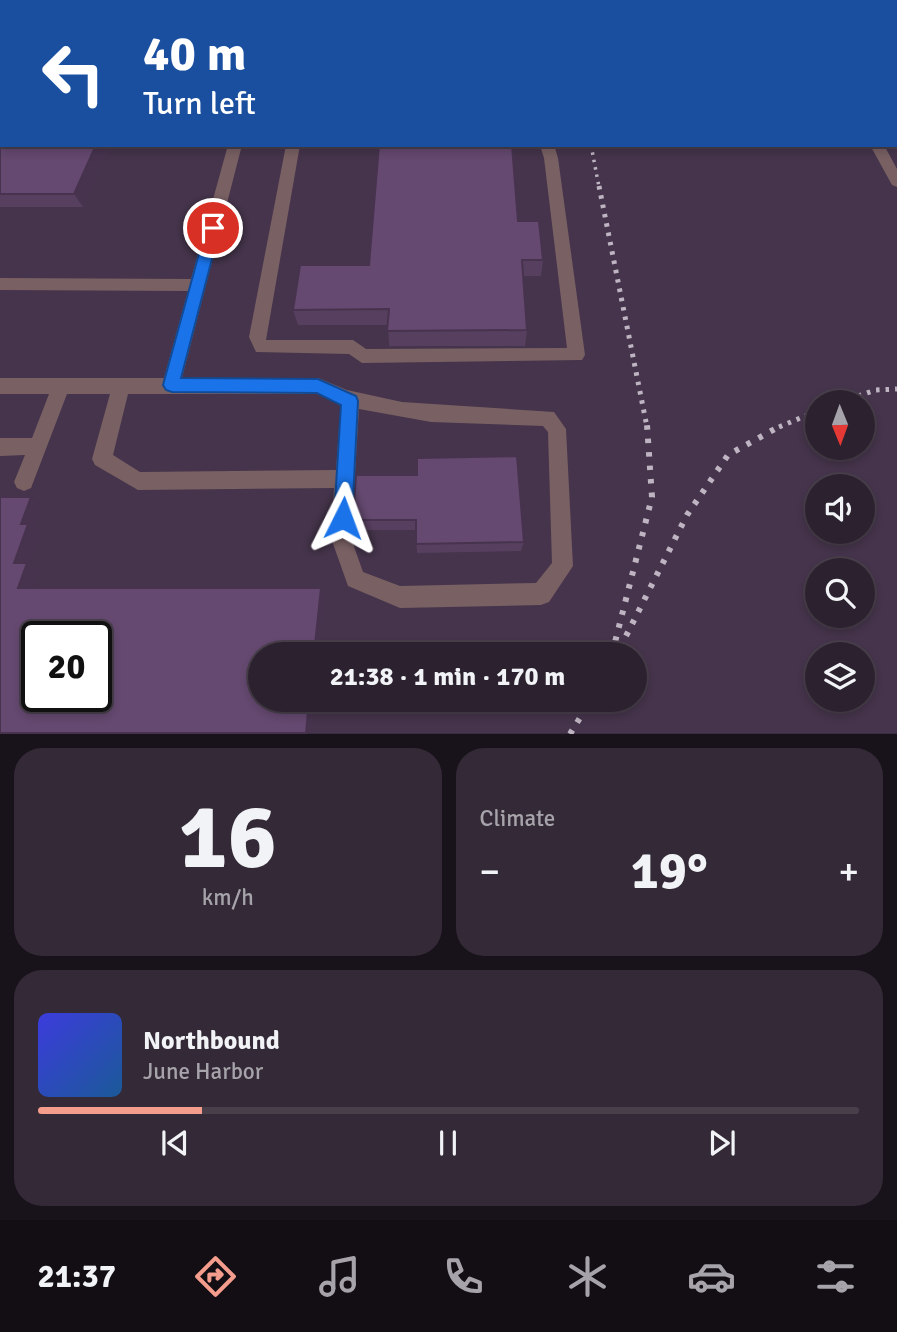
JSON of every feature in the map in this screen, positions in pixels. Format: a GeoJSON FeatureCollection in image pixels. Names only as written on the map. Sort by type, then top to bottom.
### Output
{"type":"FeatureCollection","features":[{"type":"Feature","properties":{"kind":"street"},"geometry":{"type":"LineString","coordinates":[[172,385],[234,147]]}},
{"type":"Feature","properties":{"kind":"street"},"geometry":{"type":"LineString","coordinates":[[293,147],[257,337],[262,347],[354,347],[362,356],[576,355],[548,147]]}},
{"type":"Feature","properties":{"kind":"street"},"geometry":{"type":"LineString","coordinates":[[878,147],[897,182]]}},
{"type":"Feature","properties":{"kind":"street"},"geometry":{"type":"LineString","coordinates":[[0,284],[198,285]]}},
{"type":"Feature","properties":{"kind":"street"},"geometry":{"type":"LineString","coordinates":[[121,385],[102,459],[138,481],[345,480]]}},
{"type":"Feature","properties":{"kind":"street"},"geometry":{"type":"LineString","coordinates":[[0,386],[318,386],[350,401],[405,412],[548,418],[557,429],[563,566],[541,594],[400,597],[355,579],[341,538],[350,401]]}},
{"type":"Feature","properties":{"kind":"street"},"geometry":{"type":"LineString","coordinates":[[24,482],[61,386]]}},
{"type":"Feature","properties":{"kind":"street"},"geometry":{"type":"LineString","coordinates":[[0,447],[38,446]]}},
{"type":"Feature","properties":{"kind":"shaded area"},"geometry":{"type":"Polygon","coordinates":[[[0,147],[897,147],[897,733],[0,733],[0,147]]]}},
{"type":"Feature","properties":{"kind":"building"},"geometry":{"type":"Polygon","coordinates":[[[0,147],[95,147],[74,194],[0,194],[0,147]]]}},
{"type":"Feature","properties":{"kind":"building"},"geometry":{"type":"Polygon","coordinates":[[[379,147],[512,147],[518,221],[539,221],[543,260],[522,260],[527,330],[387,331],[389,309],[293,310],[300,265],[369,265],[379,147]]]}},
{"type":"Feature","properties":{"kind":"building"},"geometry":{"type":"Polygon","coordinates":[[[517,456],[524,542],[416,544],[416,520],[353,520],[356,475],[417,475],[417,458],[517,456]]]}},
{"type":"Feature","properties":{"kind":"building"},"geometry":{"type":"Polygon","coordinates":[[[0,497],[31,497],[21,524],[28,524],[14,563],[27,563],[18,588],[321,588],[315,642],[248,642],[248,712],[308,712],[306,733],[0,733],[0,497]]]}},
{"type":"Feature","properties":{"kind":"railway"},"geometry":{"type":"LineString","coordinates":[[591,147],[599,187]]}},
{"type":"Feature","properties":{"kind":"railway"},"geometry":{"type":"LineString","coordinates":[[599,186],[647,427]]}},
{"type":"Feature","properties":{"kind":"railway"},"geometry":{"type":"LineString","coordinates":[[875,390],[897,389]]}},
{"type":"Feature","properties":{"kind":"railway"},"geometry":{"type":"LineString","coordinates":[[779,427],[805,416]]}},
{"type":"Feature","properties":{"kind":"railway"},"geometry":{"type":"LineString","coordinates":[[615,642],[652,497],[647,425]]}},
{"type":"Feature","properties":{"kind":"railway"},"geometry":{"type":"LineString","coordinates":[[623,642],[687,515],[728,455],[782,425]]}},
{"type":"Feature","properties":{"kind":"railway"},"geometry":{"type":"LineString","coordinates":[[570,734],[584,712]]}},
{"type":"Feature","properties":{"kind":"route"},"geometry":{"type":"LineString","coordinates":[[213,228],[172,385],[318,386],[350,401],[343,518]]}}]}
